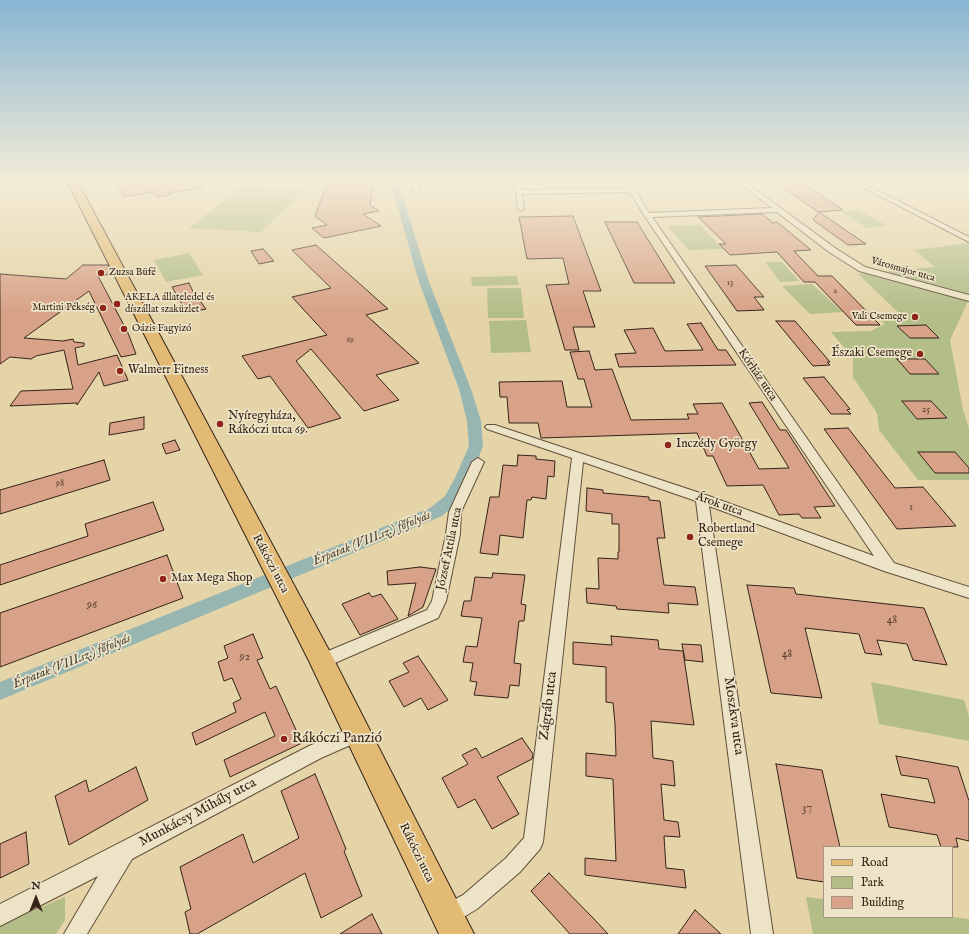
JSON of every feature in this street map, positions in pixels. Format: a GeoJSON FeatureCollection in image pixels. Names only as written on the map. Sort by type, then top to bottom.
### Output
{"type":"FeatureCollection","features":[{"type":"Feature","properties":{"kind":"main road","name":"Rákóczi utca"},"geometry":{"type":"LineString","coordinates":[[95,225],[279,581],[322,661],[452,925]]}},
{"type":"Feature","properties":{"kind":"street","name":"Kórház utca"},"geometry":{"type":"LineString","coordinates":[[654,225],[888,566]]}},
{"type":"Feature","properties":{"kind":"street","name":"Városmajor utca"},"geometry":{"type":"LineString","coordinates":[[798,225],[832,250],[862,269],[969,298]]}},
{"type":"Feature","properties":{"kind":"street"},"geometry":{"type":"LineString","coordinates":[[939,225],[969,240]]}},
{"type":"Feature","properties":{"kind":"street","name":"Árok utca"},"geometry":{"type":"LineString","coordinates":[[490,426],[702,498],[888,566],[969,593]]}},
{"type":"Feature","properties":{"kind":"street","name":"Zágráb utca"},"geometry":{"type":"LineString","coordinates":[[452,925],[470,902],[514,865],[533,842],[578,457]]}},
{"type":"Feature","properties":{"kind":"street","name":"József Attila utca"},"geometry":{"type":"LineString","coordinates":[[322,661],[433,614],[439,600],[444,578],[453,534],[455,512],[478,462]]}},
{"type":"Feature","properties":{"kind":"street","name":"Moszkva utca"},"geometry":{"type":"LineString","coordinates":[[702,498],[762,934]]}},
{"type":"Feature","properties":{"kind":"street","name":"Munkácsy Mihály utca"},"geometry":{"type":"LineString","coordinates":[[0,915],[124,852],[308,755],[358,733]]}},
{"type":"Feature","properties":{"kind":"street"},"geometry":{"type":"LineString","coordinates":[[74,934],[124,852]]}},
{"type":"Feature","properties":{"kind":"green space"},"geometry":{"type":"Polygon","coordinates":[[[193,225],[269,225],[261,232],[189,228],[193,225]]]}},
{"type":"Feature","properties":{"kind":"green space"},"geometry":{"type":"Polygon","coordinates":[[[700,225],[723,249],[689,250],[667,226],[700,225]]]}},
{"type":"Feature","properties":{"kind":"green space"},"geometry":{"type":"Polygon","coordinates":[[[862,225],[885,225],[887,226],[867,228],[862,225]]]}},
{"type":"Feature","properties":{"kind":"green space"},"geometry":{"type":"Polygon","coordinates":[[[969,243],[969,299],[950,340],[963,410],[969,428],[969,480],[918,480],[879,430],[877,413],[853,377],[853,358],[831,332],[871,331],[885,324],[876,317],[903,317],[858,274],[935,267],[914,250],[969,243]]]}},
{"type":"Feature","properties":{"kind":"green space"},"geometry":{"type":"Polygon","coordinates":[[[189,253],[203,275],[166,282],[154,260],[189,253]]]}},
{"type":"Feature","properties":{"kind":"green space"},"geometry":{"type":"Polygon","coordinates":[[[765,262],[782,262],[799,281],[780,282],[765,262]]]}},
{"type":"Feature","properties":{"kind":"green space"},"geometry":{"type":"Polygon","coordinates":[[[517,276],[519,285],[472,286],[471,277],[517,276]]]}},
{"type":"Feature","properties":{"kind":"green space"},"geometry":{"type":"Polygon","coordinates":[[[812,284],[843,312],[810,314],[782,286],[812,284]]]}},
{"type":"Feature","properties":{"kind":"green space"},"geometry":{"type":"Polygon","coordinates":[[[487,288],[521,288],[524,318],[488,318],[487,288]]]}},
{"type":"Feature","properties":{"kind":"green space"},"geometry":{"type":"Polygon","coordinates":[[[526,320],[531,352],[491,353],[489,321],[526,320]]]}},
{"type":"Feature","properties":{"kind":"green space"},"geometry":{"type":"Polygon","coordinates":[[[871,682],[964,700],[969,716],[969,741],[879,724],[871,682]]]}},
{"type":"Feature","properties":{"kind":"green space"},"geometry":{"type":"Polygon","coordinates":[[[65,897],[65,920],[56,934],[0,934],[0,925],[65,897]]]}},
{"type":"Feature","properties":{"kind":"green space"},"geometry":{"type":"Polygon","coordinates":[[[806,897],[823,899],[823,918],[953,917],[969,919],[969,934],[813,934],[806,897]]]}},
{"type":"Feature","properties":{"kind":"building"},"geometry":{"type":"Polygon","coordinates":[[[327,225],[379,225],[381,226],[324,238],[312,228],[327,225]]]}},
{"type":"Feature","properties":{"kind":"building"},"geometry":{"type":"Polygon","coordinates":[[[520,225],[576,225],[601,291],[583,291],[595,327],[573,327],[579,350],[565,350],[546,285],[569,284],[563,258],[527,259],[520,225]]]}},
{"type":"Feature","properties":{"kind":"building"},"geometry":{"type":"Polygon","coordinates":[[[606,225],[639,225],[675,283],[634,283],[606,225]]]}},
{"type":"Feature","properties":{"kind":"building"},"geometry":{"type":"Polygon","coordinates":[[[706,225],[780,225],[811,250],[794,251],[818,276],[832,276],[880,325],[856,325],[815,282],[804,282],[777,252],[730,255],[719,244],[726,244],[706,225]]]}},
{"type":"Feature","properties":{"kind":"building"},"geometry":{"type":"Polygon","coordinates":[[[819,225],[837,225],[866,244],[848,245],[819,225]]]}},
{"type":"Feature","properties":{"kind":"building"},"geometry":{"type":"Polygon","coordinates":[[[316,245],[388,309],[366,315],[419,363],[376,375],[399,400],[364,411],[311,349],[296,361],[341,418],[308,428],[270,376],[258,379],[242,356],[327,335],[292,297],[331,288],[292,250],[316,245]]]}},
{"type":"Feature","properties":{"kind":"building"},"geometry":{"type":"Polygon","coordinates":[[[263,249],[274,261],[259,264],[251,251],[263,249]]]}},
{"type":"Feature","properties":{"kind":"building"},"geometry":{"type":"Polygon","coordinates":[[[83,265],[108,265],[112,274],[98,276],[128,333],[136,354],[121,357],[89,291],[24,338],[63,341],[73,339],[74,342],[84,343],[84,346],[75,348],[78,365],[117,355],[128,380],[104,386],[99,372],[77,405],[77,403],[10,406],[21,391],[73,389],[64,350],[36,356],[31,359],[10,357],[0,364],[0,274],[66,279],[83,265]]]}},
{"type":"Feature","properties":{"kind":"building"},"geometry":{"type":"Polygon","coordinates":[[[736,265],[764,297],[754,297],[764,310],[737,311],[705,266],[736,265]]]}},
{"type":"Feature","properties":{"kind":"building"},"geometry":{"type":"Polygon","coordinates":[[[189,283],[196,298],[198,298],[206,309],[187,313],[172,287],[189,283]]]}},
{"type":"Feature","properties":{"kind":"building"},"geometry":{"type":"Polygon","coordinates":[[[776,321],[795,321],[830,362],[827,362],[830,365],[813,366],[776,321]]]}},
{"type":"Feature","properties":{"kind":"building"},"geometry":{"type":"Polygon","coordinates":[[[701,323],[718,350],[726,350],[736,365],[619,367],[615,354],[636,353],[624,330],[653,328],[665,351],[703,350],[687,324],[701,323]]]}},
{"type":"Feature","properties":{"kind":"building"},"geometry":{"type":"Polygon","coordinates":[[[926,325],[939,338],[910,338],[897,326],[926,325]]]}},
{"type":"Feature","properties":{"kind":"building"},"geometry":{"type":"Polygon","coordinates":[[[589,351],[595,370],[612,369],[631,420],[689,419],[687,414],[698,414],[693,404],[722,403],[759,469],[789,468],[749,403],[762,402],[780,430],[786,430],[835,506],[814,507],[821,518],[802,518],[799,514],[779,515],[763,485],[727,486],[713,456],[707,456],[697,433],[541,438],[538,423],[509,423],[507,397],[500,397],[499,382],[562,381],[567,407],[592,407],[584,379],[578,379],[570,352],[589,351]]]}},
{"type":"Feature","properties":{"kind":"building"},"geometry":{"type":"Polygon","coordinates":[[[897,359],[925,359],[939,374],[910,374],[897,359]]]}},
{"type":"Feature","properties":{"kind":"building"},"geometry":{"type":"Polygon","coordinates":[[[824,377],[850,409],[847,410],[851,414],[831,414],[803,378],[824,377]]]}},
{"type":"Feature","properties":{"kind":"building"},"geometry":{"type":"Polygon","coordinates":[[[902,401],[931,401],[947,418],[917,419],[902,401]]]}},
{"type":"Feature","properties":{"kind":"building"},"geometry":{"type":"Polygon","coordinates":[[[144,417],[144,429],[109,435],[110,423],[144,417]]]}},
{"type":"Feature","properties":{"kind":"building"},"geometry":{"type":"Polygon","coordinates":[[[848,428],[895,488],[923,487],[956,526],[897,529],[824,429],[848,428]]]}},
{"type":"Feature","properties":{"kind":"building"},"geometry":{"type":"Polygon","coordinates":[[[175,440],[180,450],[166,454],[162,444],[175,440]]]}},
{"type":"Feature","properties":{"kind":"building"},"geometry":{"type":"Polygon","coordinates":[[[918,452],[955,452],[969,468],[969,473],[935,473],[918,452]]]}},
{"type":"Feature","properties":{"kind":"building"},"geometry":{"type":"Polygon","coordinates":[[[518,455],[536,456],[536,459],[555,461],[554,477],[548,476],[546,499],[532,497],[531,500],[527,500],[523,538],[500,535],[498,555],[480,553],[490,497],[499,497],[503,465],[517,466],[518,455]]]}},
{"type":"Feature","properties":{"kind":"building"},"geometry":{"type":"Polygon","coordinates":[[[104,460],[110,480],[0,514],[0,490],[104,460]]]}},
{"type":"Feature","properties":{"kind":"building"},"geometry":{"type":"Polygon","coordinates":[[[587,488],[603,490],[603,493],[649,497],[649,500],[660,501],[665,538],[657,538],[664,585],[695,587],[698,605],[668,603],[669,613],[617,609],[616,606],[587,603],[586,588],[599,589],[598,558],[618,559],[619,524],[612,524],[612,514],[586,511],[587,488]]]}},
{"type":"Feature","properties":{"kind":"building"},"geometry":{"type":"Polygon","coordinates":[[[153,502],[164,530],[0,585],[0,565],[88,536],[85,524],[153,502]]]}},
{"type":"Feature","properties":{"kind":"building"},"geometry":{"type":"Polygon","coordinates":[[[167,555],[183,598],[0,667],[0,613],[167,555]]]}},
{"type":"Feature","properties":{"kind":"building"},"geometry":{"type":"Polygon","coordinates":[[[420,567],[436,569],[423,607],[408,616],[416,583],[388,585],[387,571],[420,567]]]}},
{"type":"Feature","properties":{"kind":"building"},"geometry":{"type":"Polygon","coordinates":[[[493,573],[525,575],[521,604],[526,605],[524,621],[519,621],[514,663],[521,664],[519,686],[510,685],[508,698],[474,695],[477,682],[470,681],[473,663],[463,662],[466,646],[477,647],[482,618],[461,616],[464,601],[471,601],[475,577],[492,578],[493,573]]]}},
{"type":"Feature","properties":{"kind":"building"},"geometry":{"type":"Polygon","coordinates":[[[747,585],[794,588],[796,594],[924,608],[947,665],[913,660],[907,644],[877,640],[882,655],[865,653],[859,634],[805,628],[822,698],[771,693],[747,585]]]}},
{"type":"Feature","properties":{"kind":"building"},"geometry":{"type":"Polygon","coordinates":[[[369,593],[372,597],[381,594],[398,619],[360,635],[342,604],[369,593]]]}},
{"type":"Feature","properties":{"kind":"building"},"geometry":{"type":"Polygon","coordinates":[[[253,634],[263,658],[257,660],[270,689],[276,686],[302,743],[230,777],[224,760],[275,736],[265,712],[196,745],[192,733],[236,712],[233,703],[241,699],[232,678],[224,681],[218,662],[228,658],[224,646],[253,634]]]}},
{"type":"Feature","properties":{"kind":"building"},"geometry":{"type":"Polygon","coordinates":[[[611,636],[658,640],[659,649],[683,651],[694,725],[651,721],[653,758],[673,761],[675,786],[661,784],[664,820],[678,822],[680,837],[664,836],[666,868],[684,870],[686,888],[585,875],[585,858],[616,861],[613,779],[586,776],[586,753],[616,756],[615,724],[613,703],[606,702],[606,667],[573,664],[573,642],[612,645],[611,636]]]}},
{"type":"Feature","properties":{"kind":"building"},"geometry":{"type":"Polygon","coordinates":[[[682,644],[701,645],[703,662],[685,660],[682,644]]]}},
{"type":"Feature","properties":{"kind":"building"},"geometry":{"type":"Polygon","coordinates":[[[418,656],[448,700],[428,710],[421,698],[404,707],[389,681],[409,672],[403,663],[418,656]]]}},
{"type":"Feature","properties":{"kind":"building"},"geometry":{"type":"Polygon","coordinates":[[[522,738],[533,754],[532,759],[497,777],[519,814],[492,829],[475,799],[458,808],[442,778],[468,764],[462,755],[476,748],[482,758],[522,738]]]}},
{"type":"Feature","properties":{"kind":"building"},"geometry":{"type":"Polygon","coordinates":[[[896,756],[958,767],[969,801],[969,841],[956,838],[958,847],[941,846],[937,835],[889,827],[881,794],[935,803],[928,779],[901,775],[896,756]]]}},
{"type":"Feature","properties":{"kind":"building"},"geometry":{"type":"Polygon","coordinates":[[[776,764],[822,770],[840,846],[823,846],[823,882],[797,878],[776,764]]]}},
{"type":"Feature","properties":{"kind":"building"},"geometry":{"type":"Polygon","coordinates":[[[136,767],[148,800],[69,845],[55,796],[86,780],[89,792],[136,767]]]}},
{"type":"Feature","properties":{"kind":"building"},"geometry":{"type":"Polygon","coordinates":[[[315,774],[346,849],[344,851],[362,896],[321,918],[305,873],[197,934],[190,934],[185,912],[191,909],[180,867],[243,834],[253,863],[299,838],[281,791],[315,774]]]}},
{"type":"Feature","properties":{"kind":"building"},"geometry":{"type":"Polygon","coordinates":[[[26,832],[29,864],[0,878],[0,844],[26,832]]]}},
{"type":"Feature","properties":{"kind":"building"},"geometry":{"type":"Polygon","coordinates":[[[549,873],[608,934],[570,934],[531,891],[549,873]]]}},
{"type":"Feature","properties":{"kind":"building"},"geometry":{"type":"Polygon","coordinates":[[[695,910],[721,934],[678,934],[695,910]]]}},
{"type":"Feature","properties":{"kind":"building"},"geometry":{"type":"Polygon","coordinates":[[[372,914],[382,934],[340,934],[372,914]]]}},
{"type":"Feature","properties":{"kind":"waterway","name":"Érpatak (VIII.sz.) főfolyás"},"geometry":{"type":"LineString","coordinates":[[0,691],[436,512],[451,499],[463,478],[476,446],[474,421],[465,389],[424,282],[407,225]]}},
{"type":"Feature","properties":{"kind":"place","name":"Zuzsa Büfé"},"geometry":{"type":"Point","coordinates":[101,273]}},
{"type":"Feature","properties":{"kind":"place","name":"AKELA állateledel és díszállat szaküzlet"},"geometry":{"type":"Point","coordinates":[117,304]}},
{"type":"Feature","properties":{"kind":"place","name":"Martini Pékség"},"geometry":{"type":"Point","coordinates":[103,308]}},
{"type":"Feature","properties":{"kind":"place","name":"Vali Csemege"},"geometry":{"type":"Point","coordinates":[915,317]}},
{"type":"Feature","properties":{"kind":"place","name":"Oázis Fagyizó"},"geometry":{"type":"Point","coordinates":[124,329]}},
{"type":"Feature","properties":{"kind":"place","name":"Északi Csemege"},"geometry":{"type":"Point","coordinates":[920,354]}},
{"type":"Feature","properties":{"kind":"place","name":"Walmerr Fitness"},"geometry":{"type":"Point","coordinates":[120,371]}},
{"type":"Feature","properties":{"kind":"place","name":"Nyíregyháza, Rákóczi utca 69."},"geometry":{"type":"Point","coordinates":[220,424]}},
{"type":"Feature","properties":{"kind":"place","name":"Inczédy György"},"geometry":{"type":"Point","coordinates":[668,445]}},
{"type":"Feature","properties":{"kind":"place","name":"Robertland Csemege"},"geometry":{"type":"Point","coordinates":[690,537]}},
{"type":"Feature","properties":{"kind":"place","name":"Max Mega Shop"},"geometry":{"type":"Point","coordinates":[163,579]}},
{"type":"Feature","properties":{"kind":"place","name":"Rákóczi Panzió"},"geometry":{"type":"Point","coordinates":[284,739]}}]}
